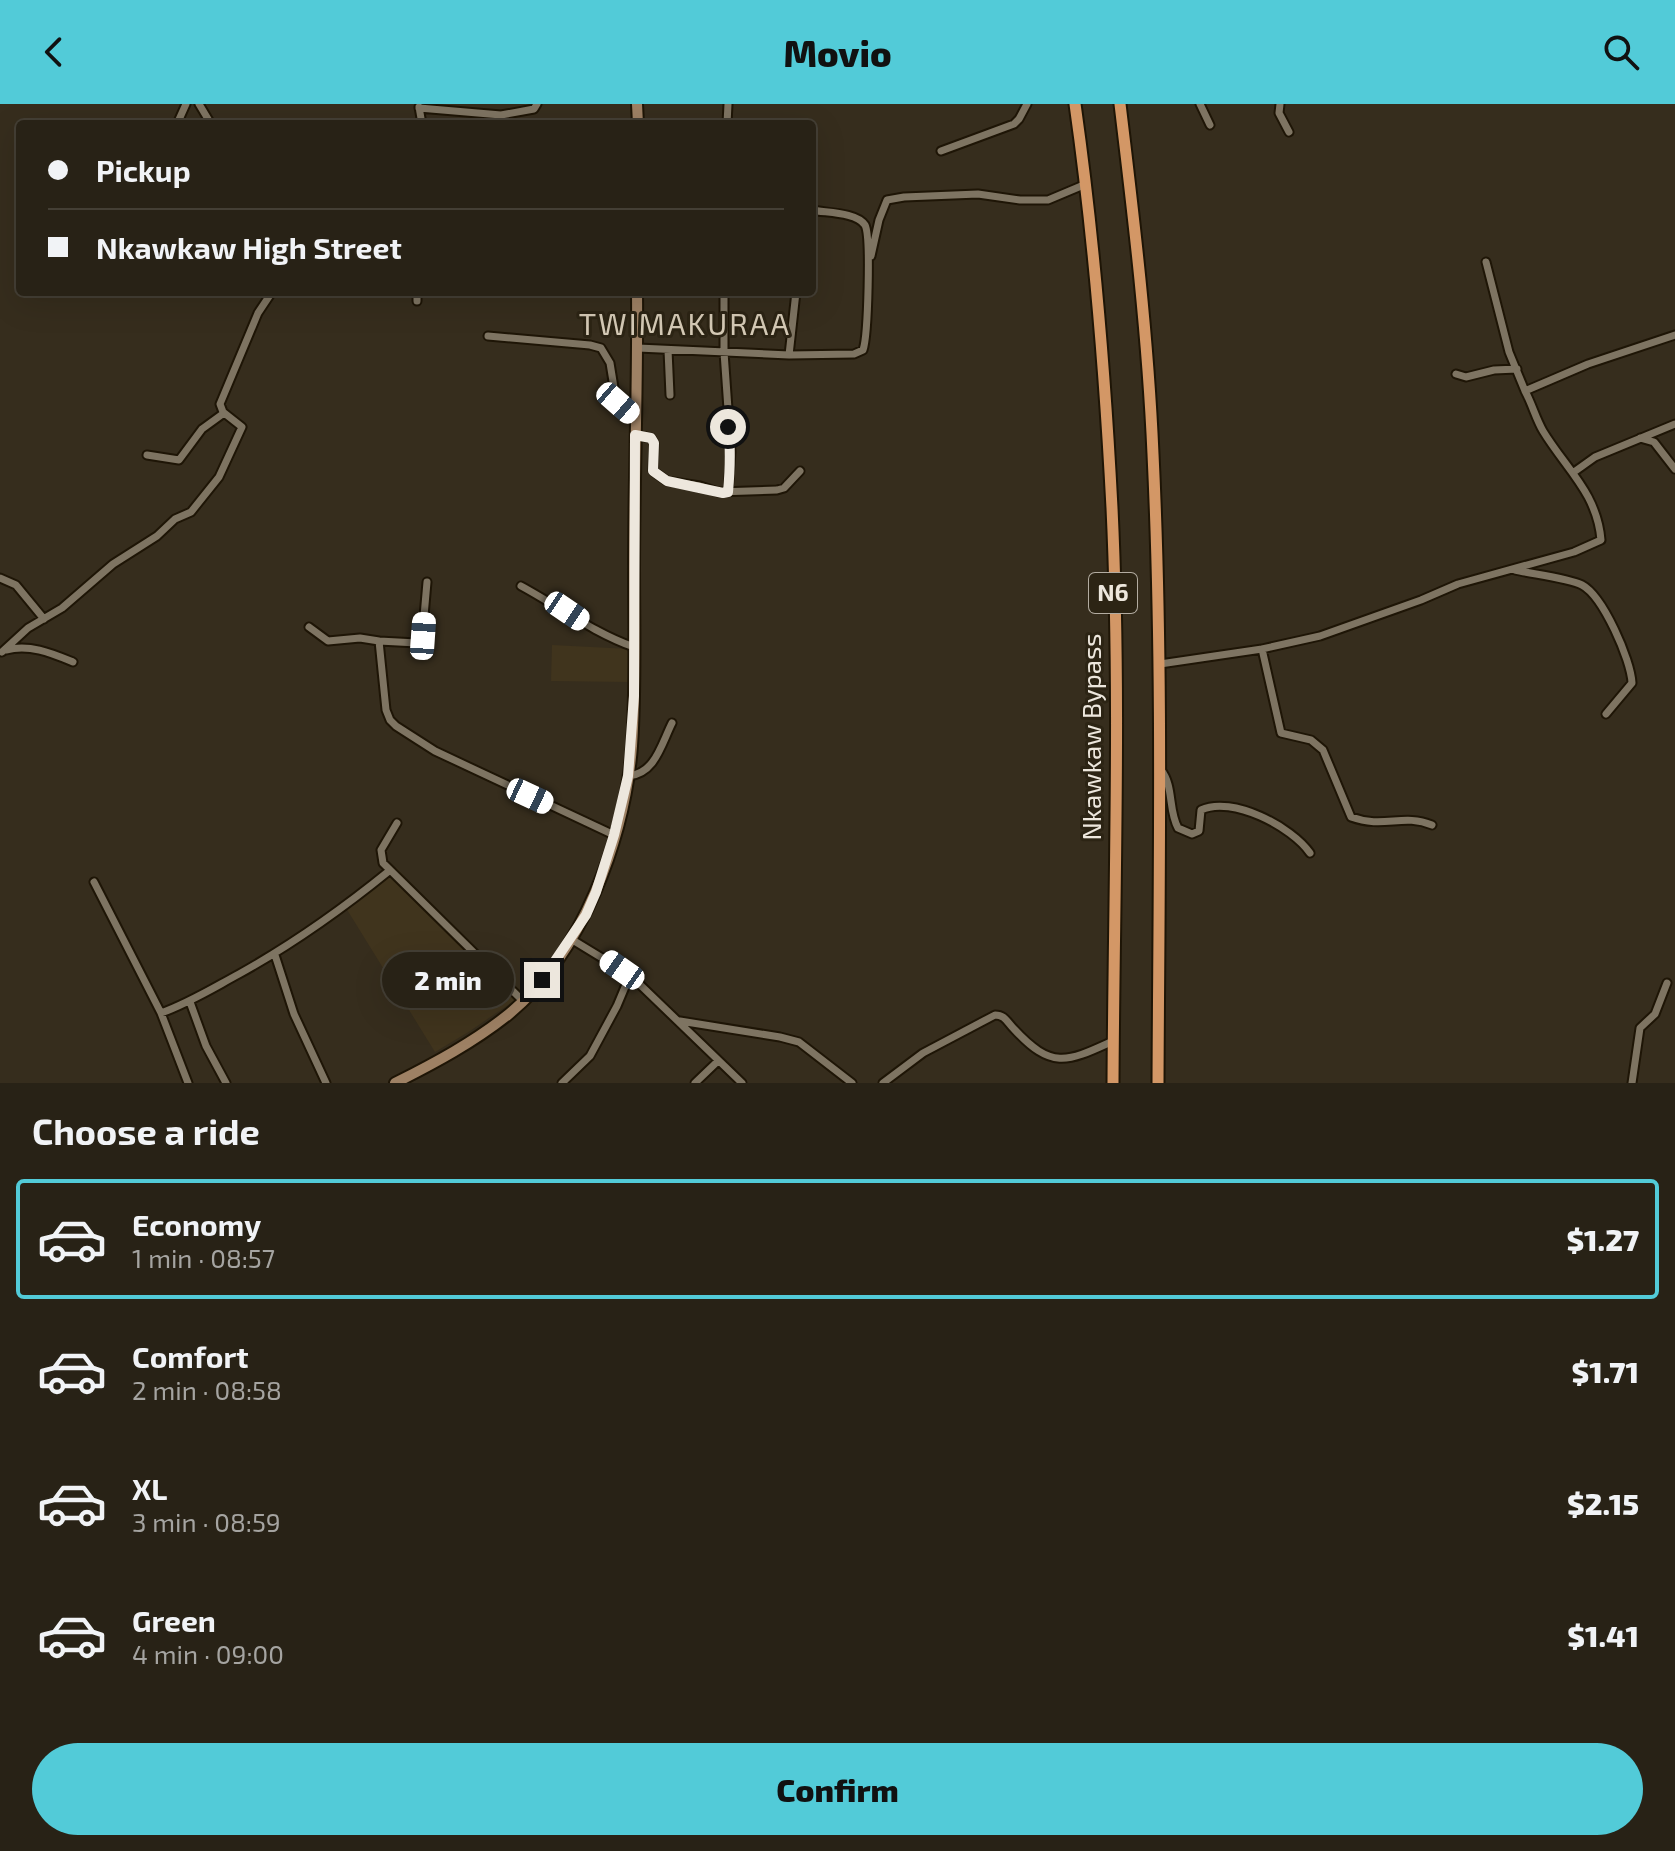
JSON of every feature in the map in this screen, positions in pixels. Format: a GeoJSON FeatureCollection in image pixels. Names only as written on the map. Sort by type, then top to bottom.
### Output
{"type":"FeatureCollection","features":[{"type":"Feature","properties":{"kind":"highway","name":"Nkawkaw Bypass"},"geometry":{"type":"LineString","coordinates":[[1075,104],[1086,184],[1112,509],[1116,720],[1113,1083]]}},
{"type":"Feature","properties":{"kind":"highway","name":"N6"},"geometry":{"type":"LineString","coordinates":[[1120,104],[1134,216],[1153,451],[1160,664],[1158,1083]]}},
{"type":"Feature","properties":{"kind":"main road"},"geometry":{"type":"LineString","coordinates":[[395,1083],[461,1048],[523,1001],[542,980],[586,915],[614,835],[628,776],[634,709],[637,296]]}},
{"type":"Feature","properties":{"kind":"street"},"geometry":{"type":"LineString","coordinates":[[419,106],[501,115],[534,109],[537,104]]}},
{"type":"Feature","properties":{"kind":"street"},"geometry":{"type":"LineString","coordinates":[[941,151],[1014,124],[1027,104]]}},
{"type":"Feature","properties":{"kind":"street"},"geometry":{"type":"LineString","coordinates":[[1200,104],[1210,125]]}},
{"type":"Feature","properties":{"kind":"street"},"geometry":{"type":"LineString","coordinates":[[1280,104],[1279,113],[1289,132]]}},
{"type":"Feature","properties":{"kind":"street"},"geometry":{"type":"LineString","coordinates":[[868,268],[887,200],[978,194],[1048,200],[1086,184]]}},
{"type":"Feature","properties":{"kind":"street"},"geometry":{"type":"LineString","coordinates":[[638,348],[789,355],[854,354],[863,350],[868,234],[864,223],[854,217],[816,211]]}},
{"type":"Feature","properties":{"kind":"street"},"geometry":{"type":"LineString","coordinates":[[1160,664],[1262,649],[1346,628],[1458,584],[1574,552],[1601,540],[1596,510],[1574,472],[1541,428],[1525,391],[1501,326],[1486,262]]}},
{"type":"Feature","properties":{"kind":"street"},"geometry":{"type":"LineString","coordinates":[[1,652],[28,628],[62,608],[113,564],[157,536],[175,519],[194,510],[219,477],[241,432],[241,424],[221,408],[222,399],[267,296]]}},
{"type":"Feature","properties":{"kind":"street"},"geometry":{"type":"LineString","coordinates":[[724,296],[730,444],[728,492]]}},
{"type":"Feature","properties":{"kind":"street"},"geometry":{"type":"LineString","coordinates":[[789,355],[796,296]]}},
{"type":"Feature","properties":{"kind":"street"},"geometry":{"type":"LineString","coordinates":[[1525,391],[1588,364],[1675,335]]}},
{"type":"Feature","properties":{"kind":"street"},"geometry":{"type":"LineString","coordinates":[[488,336],[601,348],[610,363],[616,400],[635,418]]}},
{"type":"Feature","properties":{"kind":"street"},"geometry":{"type":"LineString","coordinates":[[668,350],[670,395]]}},
{"type":"Feature","properties":{"kind":"street"},"geometry":{"type":"LineString","coordinates":[[1456,374],[1466,377],[1494,370],[1517,369]]}},
{"type":"Feature","properties":{"kind":"street"},"geometry":{"type":"LineString","coordinates":[[147,455],[179,460],[202,429],[224,413]]}},
{"type":"Feature","properties":{"kind":"street"},"geometry":{"type":"LineString","coordinates":[[1574,472],[1595,457],[1675,424]]}},
{"type":"Feature","properties":{"kind":"street"},"geometry":{"type":"LineString","coordinates":[[635,435],[651,438],[654,443],[653,471],[667,481],[728,492],[780,490],[800,471]]}},
{"type":"Feature","properties":{"kind":"street"},"geometry":{"type":"LineString","coordinates":[[1638,438],[1654,442],[1675,469]]}},
{"type":"Feature","properties":{"kind":"street"},"geometry":{"type":"LineString","coordinates":[[1514,570],[1581,584],[1594,594],[1631,668],[1632,683],[1606,714]]}},
{"type":"Feature","properties":{"kind":"street"},"geometry":{"type":"LineString","coordinates":[[0,578],[16,585],[44,619]]}},
{"type":"Feature","properties":{"kind":"street"},"geometry":{"type":"LineString","coordinates":[[309,627],[328,641],[360,638],[417,643],[422,639],[427,582]]}},
{"type":"Feature","properties":{"kind":"street"},"geometry":{"type":"LineString","coordinates":[[521,586],[601,633],[634,647]]}},
{"type":"Feature","properties":{"kind":"street"},"geometry":{"type":"LineString","coordinates":[[379,641],[386,710],[396,726],[435,751],[614,835]]}},
{"type":"Feature","properties":{"kind":"street"},"geometry":{"type":"LineString","coordinates":[[1,652],[30,648],[73,662]]}},
{"type":"Feature","properties":{"kind":"street"},"geometry":{"type":"LineString","coordinates":[[1262,649],[1281,733],[1311,740],[1323,750],[1351,817],[1369,823],[1416,818],[1432,825]]}},
{"type":"Feature","properties":{"kind":"street"},"geometry":{"type":"LineString","coordinates":[[628,776],[639,775],[652,765],[672,723]]}},
{"type":"Feature","properties":{"kind":"street"},"geometry":{"type":"LineString","coordinates":[[1159,768],[1168,778],[1172,816],[1178,828],[1192,834],[1199,831],[1201,810],[1209,806],[1244,811],[1276,823],[1304,844],[1310,853]]}},
{"type":"Feature","properties":{"kind":"street"},"geometry":{"type":"LineString","coordinates":[[397,823],[381,850],[383,863],[523,1001]]}},
{"type":"Feature","properties":{"kind":"street"},"geometry":{"type":"LineString","coordinates":[[161,1013],[190,1002],[275,955],[324,923],[389,871]]}},
{"type":"Feature","properties":{"kind":"street"},"geometry":{"type":"LineString","coordinates":[[94,882],[161,1013],[188,1083]]}},
{"type":"Feature","properties":{"kind":"street"},"geometry":{"type":"LineString","coordinates":[[571,939],[630,975],[742,1083]]}},
{"type":"Feature","properties":{"kind":"street"},"geometry":{"type":"LineString","coordinates":[[275,955],[294,1014],[326,1083]]}},
{"type":"Feature","properties":{"kind":"street"},"geometry":{"type":"LineString","coordinates":[[562,1083],[590,1056],[630,975]]}},
{"type":"Feature","properties":{"kind":"street"},"geometry":{"type":"LineString","coordinates":[[1632,1083],[1640,1028],[1655,1014],[1667,983]]}},
{"type":"Feature","properties":{"kind":"street"},"geometry":{"type":"LineString","coordinates":[[190,1002],[206,1046],[226,1083]]}},
{"type":"Feature","properties":{"kind":"street"},"geometry":{"type":"LineString","coordinates":[[883,1083],[923,1053],[995,1015],[1003,1017],[1035,1049],[1053,1058],[1071,1059],[1113,1041]]}},
{"type":"Feature","properties":{"kind":"street"},"geometry":{"type":"LineString","coordinates":[[680,1021],[799,1042],[826,1066],[852,1083]]}},
{"type":"Feature","properties":{"kind":"street"},"geometry":{"type":"LineString","coordinates":[[695,1083],[718,1061]]}},
{"type":"Feature","properties":{"kind":"shaded area"},"geometry":{"type":"Polygon","coordinates":[[[552,645],[630,649],[629,682],[551,681],[552,645]]]}},
{"type":"Feature","properties":{"kind":"shaded area"},"geometry":{"type":"Polygon","coordinates":[[[397,868],[515,1000],[435,1052],[346,908],[397,868]]]}},
{"type":"Feature","properties":{"kind":"district","name":"TWIMAKURAA"},"geometry":{"type":"Point","coordinates":[685,325]}},
{"type":"Feature","properties":{"kind":"route"},"geometry":{"type":"LineString","coordinates":[[542,980],[586,915],[596,892],[628,776],[634,696],[635,435],[651,438],[654,443],[655,475],[667,481],[723,493],[728,492],[729,482],[731,452],[728,427]]}}]}
